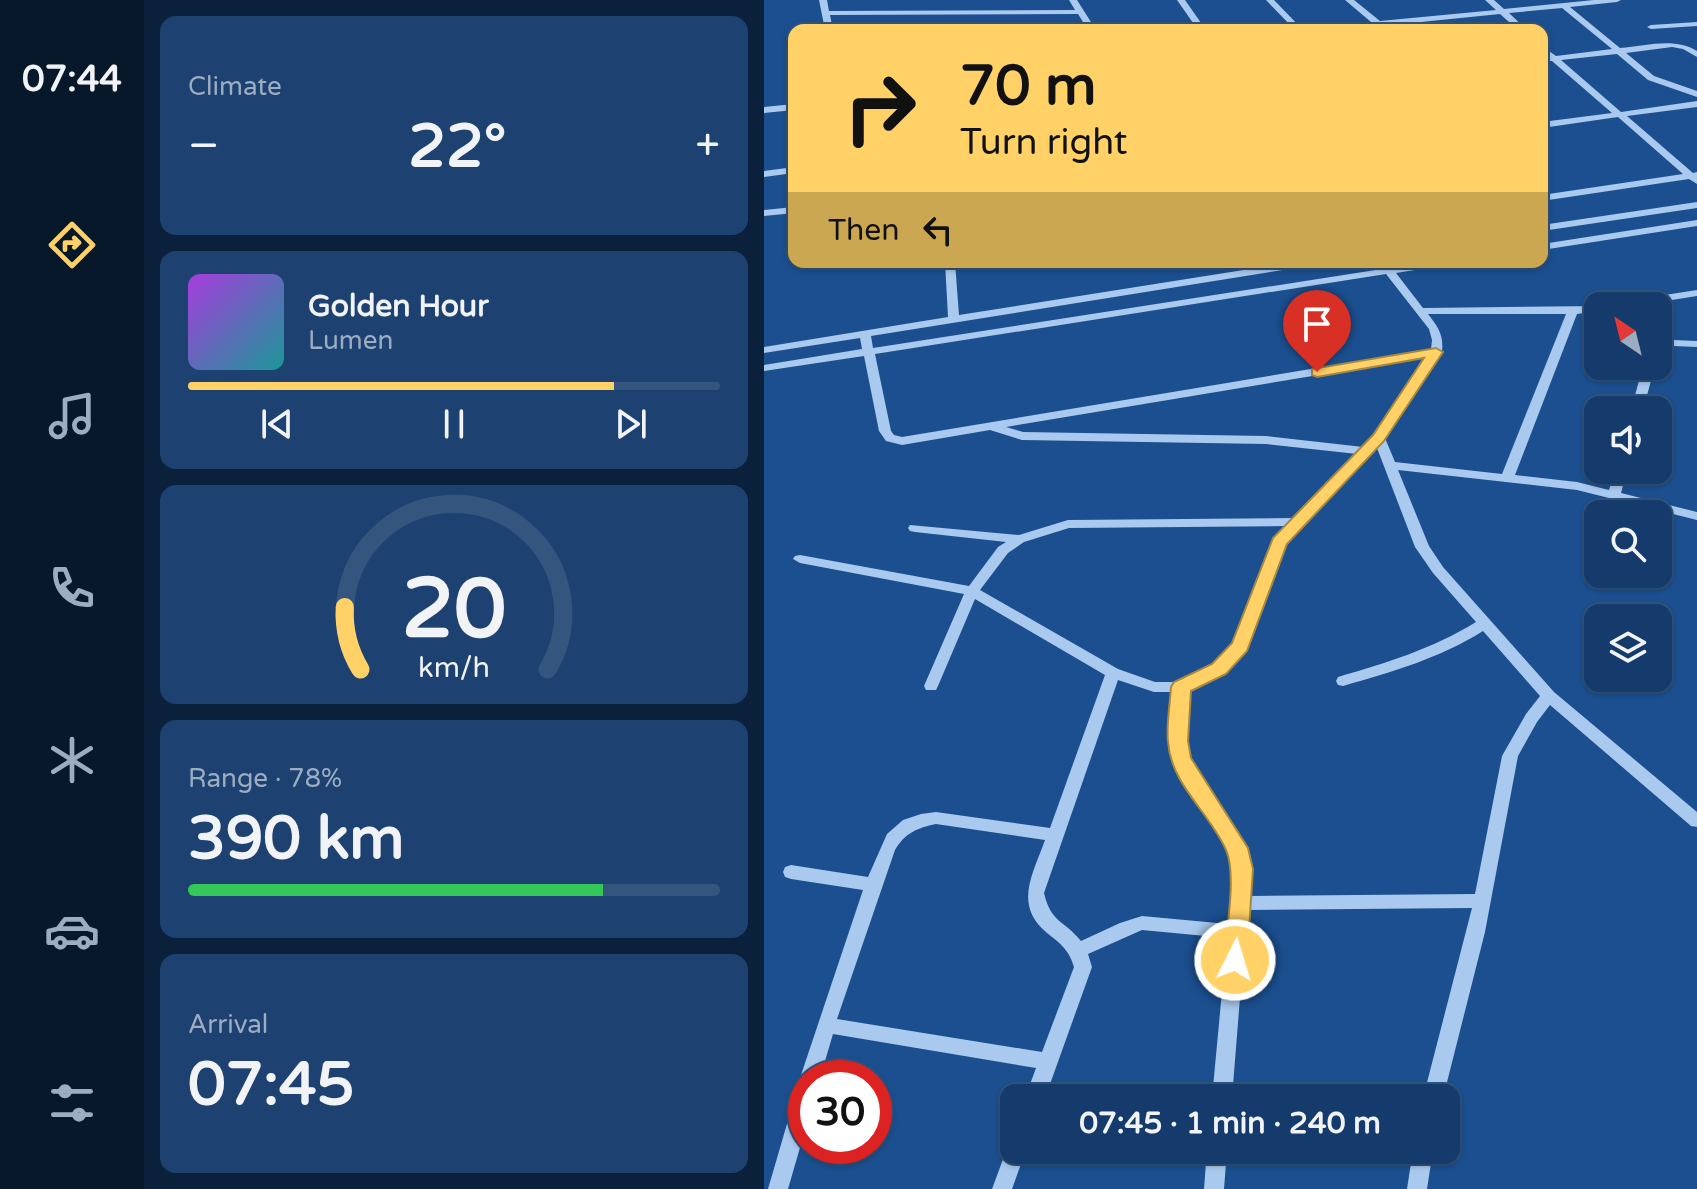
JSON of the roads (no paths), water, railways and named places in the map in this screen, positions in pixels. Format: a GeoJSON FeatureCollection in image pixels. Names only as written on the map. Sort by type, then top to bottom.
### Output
{"type":"FeatureCollection","features":[{"type":"Feature","properties":{"kind":"street"},"geometry":{"type":"LineString","coordinates":[[823,0],[828,24]]}},
{"type":"Feature","properties":{"kind":"street"},"geometry":{"type":"LineString","coordinates":[[1073,0],[1088,24]]}},
{"type":"Feature","properties":{"kind":"street"},"geometry":{"type":"LineString","coordinates":[[1181,0],[1198,24]]}},
{"type":"Feature","properties":{"kind":"street"},"geometry":{"type":"LineString","coordinates":[[1270,0],[1293,24]]}},
{"type":"Feature","properties":{"kind":"street"},"geometry":{"type":"LineString","coordinates":[[1349,0],[1378,24],[1617,0]]}},
{"type":"Feature","properties":{"kind":"street"},"geometry":{"type":"LineString","coordinates":[[1489,0],[1516,24]]}},
{"type":"Feature","properties":{"kind":"street"},"geometry":{"type":"LineString","coordinates":[[1563,5],[1651,78],[1697,94]]}},
{"type":"Feature","properties":{"kind":"street"},"geometry":{"type":"LineString","coordinates":[[826,13],[1080,12]]}},
{"type":"Feature","properties":{"kind":"street"},"geometry":{"type":"LineString","coordinates":[[1651,27],[1697,24]]}},
{"type":"Feature","properties":{"kind":"street"},"geometry":{"type":"LineString","coordinates":[[1548,60],[1679,45],[1697,55]]}},
{"type":"Feature","properties":{"kind":"street"},"geometry":{"type":"LineString","coordinates":[[1548,54],[1695,178]]}},
{"type":"Feature","properties":{"kind":"street"},"geometry":{"type":"LineString","coordinates":[[1548,124],[1697,104]]}},
{"type":"Feature","properties":{"kind":"street"},"geometry":{"type":"LineString","coordinates":[[764,110],[788,108]]}},
{"type":"Feature","properties":{"kind":"street"},"geometry":{"type":"LineString","coordinates":[[764,174],[788,171]]}},
{"type":"Feature","properties":{"kind":"street"},"geometry":{"type":"LineString","coordinates":[[1548,197],[1695,178]]}},
{"type":"Feature","properties":{"kind":"street"},"geometry":{"type":"LineString","coordinates":[[1548,227],[1697,205]]}},
{"type":"Feature","properties":{"kind":"street"},"geometry":{"type":"LineString","coordinates":[[764,213],[788,211]]}},
{"type":"Feature","properties":{"kind":"street"},"geometry":{"type":"LineString","coordinates":[[1548,246],[1697,223]]}},
{"type":"Feature","properties":{"kind":"street"},"geometry":{"type":"LineString","coordinates":[[950,268],[954,319]]}},
{"type":"Feature","properties":{"kind":"street"},"geometry":{"type":"LineString","coordinates":[[1236,268],[1240,274]]}},
{"type":"Feature","properties":{"kind":"street"},"geometry":{"type":"LineString","coordinates":[[764,350],[1276,268],[1287,287]]}},
{"type":"Feature","properties":{"kind":"street"},"geometry":{"type":"LineString","coordinates":[[764,368],[1287,287],[1377,268]]}},
{"type":"Feature","properties":{"kind":"street"},"geometry":{"type":"LineString","coordinates":[[800,559],[972,591],[1113,673],[1154,687],[1181,687],[1219,669],[1240,646],[1279,542],[1379,438],[1436,352],[1438,340],[1434,329],[1388,268]]}},
{"type":"Feature","properties":{"kind":"street"},"geometry":{"type":"LineString","coordinates":[[1672,297],[1697,293]]}},
{"type":"Feature","properties":{"kind":"street"},"geometry":{"type":"LineString","coordinates":[[1082,299],[1090,317]]}},
{"type":"Feature","properties":{"kind":"street"},"geometry":{"type":"LineString","coordinates":[[1420,311],[1584,310]]}},
{"type":"Feature","properties":{"kind":"street"},"geometry":{"type":"LineString","coordinates":[[1507,478],[1573,311]]}},
{"type":"Feature","properties":{"kind":"street"},"geometry":{"type":"LineString","coordinates":[[979,315],[985,333]]}},
{"type":"Feature","properties":{"kind":"street"},"geometry":{"type":"LineString","coordinates":[[865,334],[885,431],[890,438],[915,440],[1436,352]]}},
{"type":"Feature","properties":{"kind":"street"},"geometry":{"type":"LineString","coordinates":[[1672,343],[1697,344]]}},
{"type":"Feature","properties":{"kind":"street"},"geometry":{"type":"LineString","coordinates":[[991,427],[1022,436],[1266,440],[1366,451]]}},
{"type":"Feature","properties":{"kind":"street"},"geometry":{"type":"LineString","coordinates":[[1379,438],[1422,547],[1485,623],[1549,696],[1697,821]]}},
{"type":"Feature","properties":{"kind":"street"},"geometry":{"type":"LineString","coordinates":[[1390,465],[1577,486],[1697,516]]}},
{"type":"Feature","properties":{"kind":"street"},"geometry":{"type":"LineString","coordinates":[[1614,494],[1617,484]]}},
{"type":"Feature","properties":{"kind":"street"},"geometry":{"type":"LineString","coordinates":[[931,686],[972,591],[1003,550],[1019,539],[1068,524],[1298,522]]}},
{"type":"Feature","properties":{"kind":"street"},"geometry":{"type":"LineString","coordinates":[[915,528],[1019,539]]}},
{"type":"Feature","properties":{"kind":"street"},"geometry":{"type":"LineString","coordinates":[[1343,681],[1416,661],[1485,623]]}},
{"type":"Feature","properties":{"kind":"street"},"geometry":{"type":"LineString","coordinates":[[1040,1084],[1083,967],[1080,950],[1069,938],[1046,924],[1037,910],[1035,893],[1113,673]]}},
{"type":"Feature","properties":{"kind":"street"},"geometry":{"type":"LineString","coordinates":[[1181,687],[1178,741],[1181,758],[1188,774],[1237,848],[1242,869],[1223,1084]]}},
{"type":"Feature","properties":{"kind":"street"},"geometry":{"type":"LineString","coordinates":[[1437,1084],[1476,932],[1510,756],[1531,718],[1549,696]]}},
{"type":"Feature","properties":{"kind":"street"},"geometry":{"type":"LineString","coordinates":[[815,1060],[873,885],[893,835],[907,824],[936,818],[1054,835]]}},
{"type":"Feature","properties":{"kind":"street"},"geometry":{"type":"LineString","coordinates":[[791,872],[873,885]]}},
{"type":"Feature","properties":{"kind":"street"},"geometry":{"type":"LineString","coordinates":[[1241,903],[1481,901]]}},
{"type":"Feature","properties":{"kind":"street"},"geometry":{"type":"LineString","coordinates":[[1080,950],[1142,923],[1238,932]]}},
{"type":"Feature","properties":{"kind":"street"},"geometry":{"type":"LineString","coordinates":[[826,1025],[1049,1062]]}},
{"type":"Feature","properties":{"kind":"street"},"geometry":{"type":"LineString","coordinates":[[778,1189],[788,1155]]}},
{"type":"Feature","properties":{"kind":"street"},"geometry":{"type":"LineString","coordinates":[[1002,1189],[1011,1164]]}},
{"type":"Feature","properties":{"kind":"street"},"geometry":{"type":"LineString","coordinates":[[1214,1189],[1216,1164]]}},
{"type":"Feature","properties":{"kind":"street"},"geometry":{"type":"LineString","coordinates":[[1417,1189],[1421,1164]]}}]}
